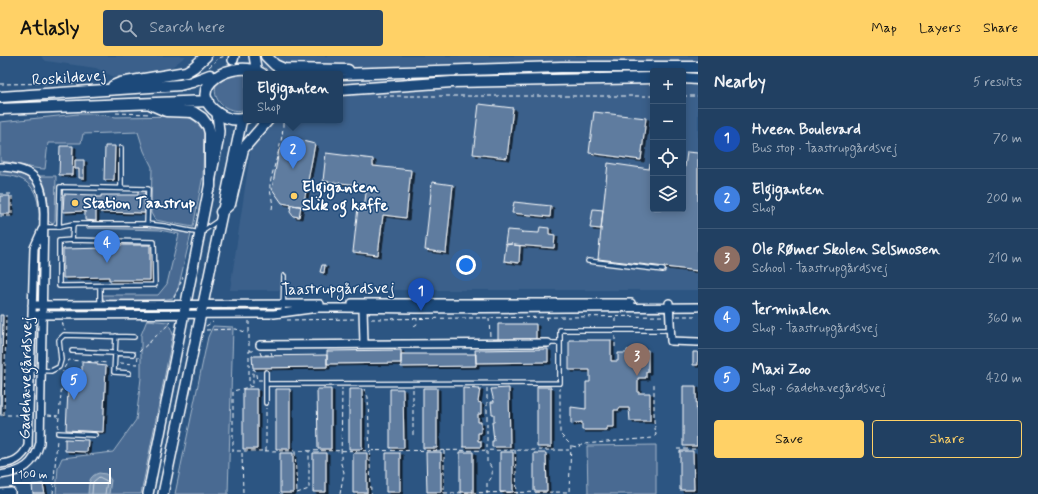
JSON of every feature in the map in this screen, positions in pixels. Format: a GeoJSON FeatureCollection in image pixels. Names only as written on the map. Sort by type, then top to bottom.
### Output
{"type":"FeatureCollection","features":[{"type":"Feature","properties":{"kind":"main road"},"geometry":{"type":"LineString","coordinates":[[100,91],[120,83],[186,72],[206,56]]}},
{"type":"Feature","properties":{"kind":"main road"},"geometry":{"type":"LineString","coordinates":[[266,56],[275,65],[284,69],[312,68],[396,73]]}},
{"type":"Feature","properties":{"kind":"main road"},"geometry":{"type":"LineString","coordinates":[[231,57],[245,61],[259,70]]}},
{"type":"Feature","properties":{"kind":"main road","name":"Roskildevej"},"geometry":{"type":"LineString","coordinates":[[0,97],[180,85],[210,75],[231,57]]}},
{"type":"Feature","properties":{"kind":"main road"},"geometry":{"type":"LineString","coordinates":[[343,74],[561,67],[698,67]]}},
{"type":"Feature","properties":{"kind":"main road"},"geometry":{"type":"LineString","coordinates":[[210,75],[206,87],[208,102],[217,113],[224,117],[243,119]]}},
{"type":"Feature","properties":{"kind":"main road"},"geometry":{"type":"LineString","coordinates":[[343,90],[460,81],[650,78]]}},
{"type":"Feature","properties":{"kind":"main road"},"geometry":{"type":"LineString","coordinates":[[686,78],[698,79]]}},
{"type":"Feature","properties":{"kind":"main road"},"geometry":{"type":"LineString","coordinates":[[343,94],[352,89]]}},
{"type":"Feature","properties":{"kind":"main road","name":"Roskildevej"},"geometry":{"type":"LineString","coordinates":[[0,109],[208,102]]}},
{"type":"Feature","properties":{"kind":"main road"},"geometry":{"type":"LineString","coordinates":[[149,104],[166,110],[193,112],[208,126],[210,133],[210,187]]}},
{"type":"Feature","properties":{"kind":"main road"},"geometry":{"type":"LineString","coordinates":[[220,216],[230,204],[243,149],[265,123]]}},
{"type":"Feature","properties":{"kind":"street"},"geometry":{"type":"LineString","coordinates":[[254,56],[259,70]]}},
{"type":"Feature","properties":{"kind":"street"},"geometry":{"type":"LineString","coordinates":[[148,494],[210,187],[218,142],[219,131],[217,113]]}},
{"type":"Feature","properties":{"kind":"street"},"geometry":{"type":"LineString","coordinates":[[163,494],[220,216],[243,123]]}},
{"type":"Feature","properties":{"kind":"street","name":"Gadehavegårdsvej"},"geometry":{"type":"LineString","coordinates":[[0,167],[13,167],[24,170],[32,175],[40,184],[43,195],[44,227],[40,443],[37,454],[24,469],[12,474],[0,475]]}},
{"type":"Feature","properties":{"kind":"street","name":"Gadehavegårdsvej"},"geometry":{"type":"LineString","coordinates":[[0,464],[16,461],[22,456],[28,446],[34,248],[44,227]]}},
{"type":"Feature","properties":{"kind":"street","name":"Taastrupgårdsvej"},"geometry":{"type":"LineString","coordinates":[[32,305],[186,305],[410,302],[669,305],[698,307]]}},
{"type":"Feature","properties":{"kind":"street","name":"Taastrupgårdsvej"},"geometry":{"type":"LineString","coordinates":[[32,315],[249,314],[283,313],[318,308],[417,309],[669,305],[698,303]]}},
{"type":"Feature","properties":{"kind":"street"},"geometry":{"type":"LineString","coordinates":[[669,305],[671,341],[698,342]]}},
{"type":"Feature","properties":{"kind":"street","name":"Taastrupgårdsvej"},"geometry":{"type":"LineString","coordinates":[[363,308],[364,344]]}},
{"type":"Feature","properties":{"kind":"street"},"geometry":{"type":"LineString","coordinates":[[260,345],[548,343]]}},
{"type":"Feature","properties":{"kind":"street"},"geometry":{"type":"LineString","coordinates":[[0,493],[11,492],[11,494]]}},
{"type":"Feature","properties":{"kind":"lane"},"geometry":{"type":"LineString","coordinates":[[121,148],[121,188]]}},
{"type":"Feature","properties":{"kind":"lane"},"geometry":{"type":"LineString","coordinates":[[59,227],[60,187],[148,189],[147,224]]}},
{"type":"Feature","properties":{"kind":"lane"},"geometry":{"type":"LineString","coordinates":[[44,227],[59,227],[73,224],[147,224],[200,233],[220,216]]}},
{"type":"Feature","properties":{"kind":"lane"},"geometry":{"type":"LineString","coordinates":[[72,240],[73,224]]}},
{"type":"Feature","properties":{"kind":"lane"},"geometry":{"type":"LineString","coordinates":[[72,240],[154,242],[155,285],[60,286],[59,241],[72,240]]}},
{"type":"Feature","properties":{"kind":"lane"},"geometry":{"type":"LineString","coordinates":[[588,261],[663,270]]}},
{"type":"Feature","properties":{"kind":"lane"},"geometry":{"type":"LineString","coordinates":[[283,313],[284,276]]}},
{"type":"Feature","properties":{"kind":"lane"},"geometry":{"type":"LineString","coordinates":[[100,286],[100,305]]}},
{"type":"Feature","properties":{"kind":"lane"},"geometry":{"type":"LineString","coordinates":[[266,382],[342,384],[560,383],[560,330],[670,330]]}},
{"type":"Feature","properties":{"kind":"lane"},"geometry":{"type":"LineString","coordinates":[[30,370],[54,370],[59,367],[61,360],[59,340],[62,336],[67,334],[134,337]]}},
{"type":"Feature","properties":{"kind":"lane"},"geometry":{"type":"LineString","coordinates":[[116,336],[114,372],[129,373]]}},
{"type":"Feature","properties":{"kind":"lane"},"geometry":{"type":"LineString","coordinates":[[548,343],[560,343]]}},
{"type":"Feature","properties":{"kind":"lane"},"geometry":{"type":"LineString","coordinates":[[72,351],[133,354]]}},
{"type":"Feature","properties":{"kind":"lane"},"geometry":{"type":"LineString","coordinates":[[266,372],[266,403]]}},
{"type":"Feature","properties":{"kind":"lane"},"geometry":{"type":"LineString","coordinates":[[58,433],[95,434]]}},
{"type":"Feature","properties":{"kind":"path"},"geometry":{"type":"LineString","coordinates":[[216,56],[219,58],[231,57]]}},
{"type":"Feature","properties":{"kind":"path"},"geometry":{"type":"LineString","coordinates":[[0,84],[79,83]]}},
{"type":"Feature","properties":{"kind":"path"},"geometry":{"type":"LineString","coordinates":[[371,96],[650,96]]}},
{"type":"Feature","properties":{"kind":"path"},"geometry":{"type":"LineString","coordinates":[[686,96],[698,96]]}},
{"type":"Feature","properties":{"kind":"path"},"geometry":{"type":"LineString","coordinates":[[111,113],[156,114]]}},
{"type":"Feature","properties":{"kind":"path"},"geometry":{"type":"LineString","coordinates":[[272,209],[273,202],[270,187],[276,155],[283,136],[283,123]]}},
{"type":"Feature","properties":{"kind":"path"},"geometry":{"type":"LineString","coordinates":[[0,194],[12,194],[12,216],[0,216]]}},
{"type":"Feature","properties":{"kind":"path"},"geometry":{"type":"LineString","coordinates":[[414,326],[417,324],[417,309]]}},
{"type":"Feature","properties":{"kind":"path"},"geometry":{"type":"LineString","coordinates":[[249,314],[249,386]]}},
{"type":"Feature","properties":{"kind":"path"},"geometry":{"type":"LineString","coordinates":[[4,415],[6,315]]}},
{"type":"Feature","properties":{"kind":"path"},"geometry":{"type":"LineString","coordinates":[[59,316],[67,334]]}},
{"type":"Feature","properties":{"kind":"path"},"geometry":{"type":"LineString","coordinates":[[288,320],[698,316]]}},
{"type":"Feature","properties":{"kind":"path"},"geometry":{"type":"LineString","coordinates":[[547,317],[548,324]]}},
{"type":"Feature","properties":{"kind":"path"},"geometry":{"type":"LineString","coordinates":[[489,318],[490,344]]}},
{"type":"Feature","properties":{"kind":"path"},"geometry":{"type":"LineString","coordinates":[[207,326],[215,320]]}},
{"type":"Feature","properties":{"kind":"path"},"geometry":{"type":"LineString","coordinates":[[53,494],[62,374],[69,360],[137,364],[138,353],[169,324]]}},
{"type":"Feature","properties":{"kind":"path"},"geometry":{"type":"LineString","coordinates":[[206,330],[236,329],[249,334]]}},
{"type":"Feature","properties":{"kind":"path"},"geometry":{"type":"LineString","coordinates":[[266,382],[257,380],[255,370],[253,369],[253,386],[232,391],[233,451],[569,450]]}},
{"type":"Feature","properties":{"kind":"path"},"geometry":{"type":"LineString","coordinates":[[560,383],[560,434],[571,446],[578,447],[584,444],[652,438],[656,435],[654,421],[654,382]]}},
{"type":"Feature","properties":{"kind":"path"},"geometry":{"type":"LineString","coordinates":[[413,383],[413,438]]}},
{"type":"Feature","properties":{"kind":"path"},"geometry":{"type":"LineString","coordinates":[[486,494],[487,483],[491,480],[492,472],[490,465],[487,462],[487,383]]}},
{"type":"Feature","properties":{"kind":"path"},"geometry":{"type":"LineString","coordinates":[[340,494],[344,472],[341,464],[342,384]]}},
{"type":"Feature","properties":{"kind":"path"},"geometry":{"type":"LineString","coordinates":[[363,384],[368,397],[368,450],[371,494]]}},
{"type":"Feature","properties":{"kind":"path"},"geometry":{"type":"LineString","coordinates":[[266,403],[266,452]]}},
{"type":"Feature","properties":{"kind":"path"},"geometry":{"type":"LineString","coordinates":[[0,415],[21,415]]}},
{"type":"Feature","properties":{"kind":"path"},"geometry":{"type":"LineString","coordinates":[[48,415],[58,416]]}},
{"type":"Feature","properties":{"kind":"path"},"geometry":{"type":"LineString","coordinates":[[444,450],[444,494],[516,494],[569,492],[569,450],[571,446]]}},
{"type":"Feature","properties":{"kind":"path"},"geometry":{"type":"LineString","coordinates":[[677,449],[698,449]]}},
{"type":"Feature","properties":{"kind":"path"},"geometry":{"type":"LineString","coordinates":[[516,450],[516,494]]}},
{"type":"Feature","properties":{"kind":"path"},"geometry":{"type":"LineString","coordinates":[[296,451],[297,494],[309,489],[309,451]]}},
{"type":"Feature","properties":{"kind":"path"},"geometry":{"type":"LineString","coordinates":[[242,452],[243,494]]}},
{"type":"Feature","properties":{"kind":"shaded area"},"geometry":{"type":"Polygon","coordinates":[[[41,56],[186,56],[167,71],[114,77],[96,68],[46,61],[41,56]]]}},
{"type":"Feature","properties":{"kind":"shaded area"},"geometry":{"type":"Polygon","coordinates":[[[264,56],[698,56],[698,290],[230,290],[255,123],[343,123],[343,71],[262,71],[264,56]]]}},
{"type":"Feature","properties":{"kind":"shaded area"},"geometry":{"type":"Polygon","coordinates":[[[225,72],[243,74],[243,110],[229,109],[219,102],[215,91],[218,80],[225,72]]]}},
{"type":"Feature","properties":{"kind":"shaded area"},"geometry":{"type":"Polygon","coordinates":[[[78,114],[95,114],[116,117],[186,116],[195,121],[204,131],[203,176],[193,227],[155,220],[151,213],[152,167],[144,151],[138,132],[83,134],[81,143],[48,143],[45,169],[0,161],[0,122],[78,114]]]}},
{"type":"Feature","properties":{"kind":"shaded area"},"geometry":{"type":"Polygon","coordinates":[[[4,170],[23,175],[30,179],[35,185],[40,200],[39,220],[38,201],[31,187],[19,178],[0,175],[0,172],[4,170]]]}},
{"type":"Feature","properties":{"kind":"shaded area"},"geometry":{"type":"Polygon","coordinates":[[[38,176],[56,176],[55,220],[53,224],[48,221],[48,203],[46,192],[42,181],[38,176]]]}},
{"type":"Feature","properties":{"kind":"shaded area"},"geometry":{"type":"Polygon","coordinates":[[[86,228],[164,228],[191,234],[178,289],[173,298],[160,300],[104,301],[102,295],[158,295],[167,284],[179,234],[160,230],[86,228]]]}},
{"type":"Feature","properties":{"kind":"shaded area"},"geometry":{"type":"Polygon","coordinates":[[[147,320],[168,322],[173,334],[141,494],[56,494],[58,467],[62,458],[113,452],[136,420],[141,378],[141,335],[147,320]]]}},
{"type":"Feature","properties":{"kind":"shaded area"},"geometry":{"type":"Polygon","coordinates":[[[213,326],[233,327],[228,494],[175,494],[208,337],[213,326]]]}},
{"type":"Feature","properties":{"kind":"shaded area"},"geometry":{"type":"Polygon","coordinates":[[[656,445],[656,494],[588,494],[587,446],[656,445]]]}},
{"type":"Feature","properties":{"kind":"water"},"geometry":{"type":"Polygon","coordinates":[[[95,474],[106,474],[111,480],[109,494],[88,494],[91,478],[95,474]]]}},
{"type":"Feature","properties":{"kind":"building"},"geometry":{"type":"Polygon","coordinates":[[[479,104],[513,108],[507,158],[473,154],[479,104]]]}},
{"type":"Feature","properties":{"kind":"building"},"geometry":{"type":"Polygon","coordinates":[[[594,112],[646,118],[641,160],[589,153],[594,112]]]}},
{"type":"Feature","properties":{"kind":"building"},"geometry":{"type":"Polygon","coordinates":[[[294,139],[315,144],[303,207],[282,203],[272,189],[279,150],[294,139]]]}},
{"type":"Feature","properties":{"kind":"building"},"geometry":{"type":"Polygon","coordinates":[[[60,146],[73,146],[72,175],[59,175],[60,146]]]}},
{"type":"Feature","properties":{"kind":"building"},"geometry":{"type":"Polygon","coordinates":[[[105,146],[115,146],[114,180],[104,180],[105,146]]]}},
{"type":"Feature","properties":{"kind":"building"},"geometry":{"type":"Polygon","coordinates":[[[687,152],[698,153],[698,271],[598,259],[608,163],[649,169],[650,164],[650,212],[686,212],[687,152]]]}},
{"type":"Feature","properties":{"kind":"building"},"geometry":{"type":"Polygon","coordinates":[[[326,153],[373,159],[373,166],[411,170],[406,218],[383,215],[378,255],[353,252],[358,207],[364,208],[367,186],[323,181],[326,153]]]}},
{"type":"Feature","properties":{"kind":"building"},"geometry":{"type":"Polygon","coordinates":[[[75,160],[84,160],[84,178],[79,178],[79,169],[75,169],[75,160]]]}},
{"type":"Feature","properties":{"kind":"building"},"geometry":{"type":"Polygon","coordinates":[[[432,182],[453,185],[446,253],[425,250],[432,182]]]}},
{"type":"Feature","properties":{"kind":"building"},"geometry":{"type":"Polygon","coordinates":[[[138,190],[145,190],[145,194],[142,195],[145,195],[145,213],[100,212],[100,210],[96,210],[96,221],[85,220],[85,211],[63,212],[64,194],[96,195],[96,197],[101,197],[101,195],[138,195],[138,190]]]}},
{"type":"Feature","properties":{"kind":"building"},"geometry":{"type":"Polygon","coordinates":[[[0,196],[10,196],[10,214],[0,214],[0,196]]]}},
{"type":"Feature","properties":{"kind":"building"},"geometry":{"type":"Polygon","coordinates":[[[514,202],[551,206],[550,217],[512,213],[514,202]]]}},
{"type":"Feature","properties":{"kind":"building"},"geometry":{"type":"Polygon","coordinates":[[[291,205],[301,206],[299,217],[293,216],[290,212],[291,205]]]}},
{"type":"Feature","properties":{"kind":"building"},"geometry":{"type":"Polygon","coordinates":[[[593,209],[603,210],[601,229],[590,228],[593,209]]]}},
{"type":"Feature","properties":{"kind":"building"},"geometry":{"type":"Polygon","coordinates":[[[540,227],[549,228],[549,234],[555,235],[554,248],[514,245],[520,246],[519,263],[504,261],[506,245],[512,244],[505,244],[507,230],[521,231],[522,233],[539,233],[540,227]]]}},
{"type":"Feature","properties":{"kind":"building"},"geometry":{"type":"Polygon","coordinates":[[[108,245],[150,245],[150,280],[109,280],[109,277],[63,278],[63,249],[108,248],[108,245]]]}},
{"type":"Feature","properties":{"kind":"building"},"geometry":{"type":"Polygon","coordinates":[[[322,265],[325,265],[324,273],[320,272],[322,265]]]}},
{"type":"Feature","properties":{"kind":"building"},"geometry":{"type":"Polygon","coordinates":[[[0,315],[3,315],[1,414],[0,414],[0,315]]]}},
{"type":"Feature","properties":{"kind":"building"},"geometry":{"type":"Polygon","coordinates":[[[498,324],[536,324],[536,340],[498,340],[498,324]]]}},
{"type":"Feature","properties":{"kind":"building"},"geometry":{"type":"Polygon","coordinates":[[[569,340],[611,340],[611,361],[618,361],[618,353],[627,353],[627,350],[648,350],[648,372],[646,372],[646,378],[638,378],[638,393],[650,393],[650,421],[630,421],[629,408],[619,408],[619,410],[614,410],[614,427],[607,427],[607,430],[582,430],[582,422],[571,424],[571,407],[586,409],[586,382],[590,382],[590,370],[569,370],[569,340]]]}},
{"type":"Feature","properties":{"kind":"building"},"geometry":{"type":"Polygon","coordinates":[[[548,349],[548,362],[476,363],[475,350],[548,349]]]}},
{"type":"Feature","properties":{"kind":"building"},"geometry":{"type":"Polygon","coordinates":[[[401,350],[401,363],[327,364],[327,351],[401,350]]]}},
{"type":"Feature","properties":{"kind":"building"},"geometry":{"type":"Polygon","coordinates":[[[693,352],[698,352],[698,365],[693,365],[693,352]]]}},
{"type":"Feature","properties":{"kind":"building"},"geometry":{"type":"Polygon","coordinates":[[[401,354],[476,354],[476,366],[401,367],[401,354]]]}},
{"type":"Feature","properties":{"kind":"building"},"geometry":{"type":"Polygon","coordinates":[[[327,355],[327,367],[253,368],[252,356],[327,355]]]}},
{"type":"Feature","properties":{"kind":"building"},"geometry":{"type":"Polygon","coordinates":[[[82,362],[97,363],[97,365],[106,366],[103,432],[66,430],[69,370],[82,371],[82,362]]]}},
{"type":"Feature","properties":{"kind":"building"},"geometry":{"type":"Polygon","coordinates":[[[683,386],[696,386],[697,446],[683,446],[683,386]]]}},
{"type":"Feature","properties":{"kind":"building"},"geometry":{"type":"Polygon","coordinates":[[[537,387],[551,387],[551,447],[537,447],[537,387]]]}},
{"type":"Feature","properties":{"kind":"building"},"geometry":{"type":"Polygon","coordinates":[[[423,388],[437,388],[437,448],[423,448],[423,388]]]}},
{"type":"Feature","properties":{"kind":"building"},"geometry":{"type":"Polygon","coordinates":[[[463,388],[480,389],[478,402],[481,403],[481,414],[478,414],[478,422],[481,422],[481,433],[478,433],[478,441],[481,441],[481,447],[463,447],[463,388]]]}},
{"type":"Feature","properties":{"kind":"building"},"geometry":{"type":"Polygon","coordinates":[[[509,388],[510,447],[492,447],[492,441],[494,441],[492,422],[494,422],[494,414],[492,414],[491,402],[494,402],[491,389],[509,388]]]}},
{"type":"Feature","properties":{"kind":"building"},"geometry":{"type":"Polygon","coordinates":[[[243,389],[257,389],[257,449],[243,449],[243,389]]]}},
{"type":"Feature","properties":{"kind":"building"},"geometry":{"type":"Polygon","coordinates":[[[276,389],[290,389],[290,449],[276,449],[276,389]]]}},
{"type":"Feature","properties":{"kind":"building"},"geometry":{"type":"Polygon","coordinates":[[[317,389],[331,389],[331,449],[318,449],[317,389]]]}},
{"type":"Feature","properties":{"kind":"building"},"geometry":{"type":"Polygon","coordinates":[[[349,389],[362,389],[362,449],[349,449],[349,389]]]}},
{"type":"Feature","properties":{"kind":"building"},"geometry":{"type":"Polygon","coordinates":[[[390,389],[403,389],[404,448],[390,448],[390,389]]]}},
{"type":"Feature","properties":{"kind":"building"},"geometry":{"type":"Polygon","coordinates":[[[65,439],[88,440],[87,452],[65,451],[65,439]]]}},
{"type":"Feature","properties":{"kind":"building"},"geometry":{"type":"Polygon","coordinates":[[[680,451],[693,451],[694,490],[680,490],[680,451]]]}},
{"type":"Feature","properties":{"kind":"building"},"geometry":{"type":"Polygon","coordinates":[[[426,452],[441,452],[441,492],[427,492],[426,452]]]}},
{"type":"Feature","properties":{"kind":"building"},"geometry":{"type":"Polygon","coordinates":[[[460,452],[473,452],[473,492],[460,492],[460,452]]]}},
{"type":"Feature","properties":{"kind":"building"},"geometry":{"type":"Polygon","coordinates":[[[500,452],[513,452],[513,492],[500,492],[500,452]]]}},
{"type":"Feature","properties":{"kind":"building"},"geometry":{"type":"Polygon","coordinates":[[[280,453],[293,453],[293,493],[280,493],[280,453]]]}},
{"type":"Feature","properties":{"kind":"building"},"geometry":{"type":"Polygon","coordinates":[[[313,453],[326,453],[326,492],[313,492],[313,453]]]}},
{"type":"Feature","properties":{"kind":"building"},"geometry":{"type":"Polygon","coordinates":[[[353,453],[367,453],[367,493],[353,493],[353,453]]]}},
{"type":"Feature","properties":{"kind":"building"},"geometry":{"type":"Polygon","coordinates":[[[386,453],[400,453],[400,492],[386,492],[386,453]]]}},
{"type":"Feature","properties":{"kind":"building"},"geometry":{"type":"Polygon","coordinates":[[[534,453],[546,453],[547,491],[534,491],[534,453]]]}},
{"type":"Feature","properties":{"kind":"building"},"geometry":{"type":"Polygon","coordinates":[[[43,484],[45,494],[33,494],[32,485],[43,484]]]}},
{"type":"Feature","properties":{"kind":"place","name":"Elgiganten"},"geometry":{"type":"Point","coordinates":[293,169]}},
{"type":"Feature","properties":{"kind":"place","name":"Elgiganten Slik og kaffe"},"geometry":{"type":"Point","coordinates":[294,196]}},
{"type":"Feature","properties":{"kind":"place","name":"Station Taastrup"},"geometry":{"type":"Point","coordinates":[75,203]}},
{"type":"Feature","properties":{"kind":"place","name":"Terminalen"},"geometry":{"type":"Point","coordinates":[107,263]}},
{"type":"Feature","properties":{"kind":"place","name":"Hveen Boulevard"},"geometry":{"type":"Point","coordinates":[421,311]}},
{"type":"Feature","properties":{"kind":"place","name":"Ole Rømer Skolen Selsmosen"},"geometry":{"type":"Point","coordinates":[637,376]}},
{"type":"Feature","properties":{"kind":"place","name":"Maxi Zoo"},"geometry":{"type":"Point","coordinates":[74,400]}}]}
